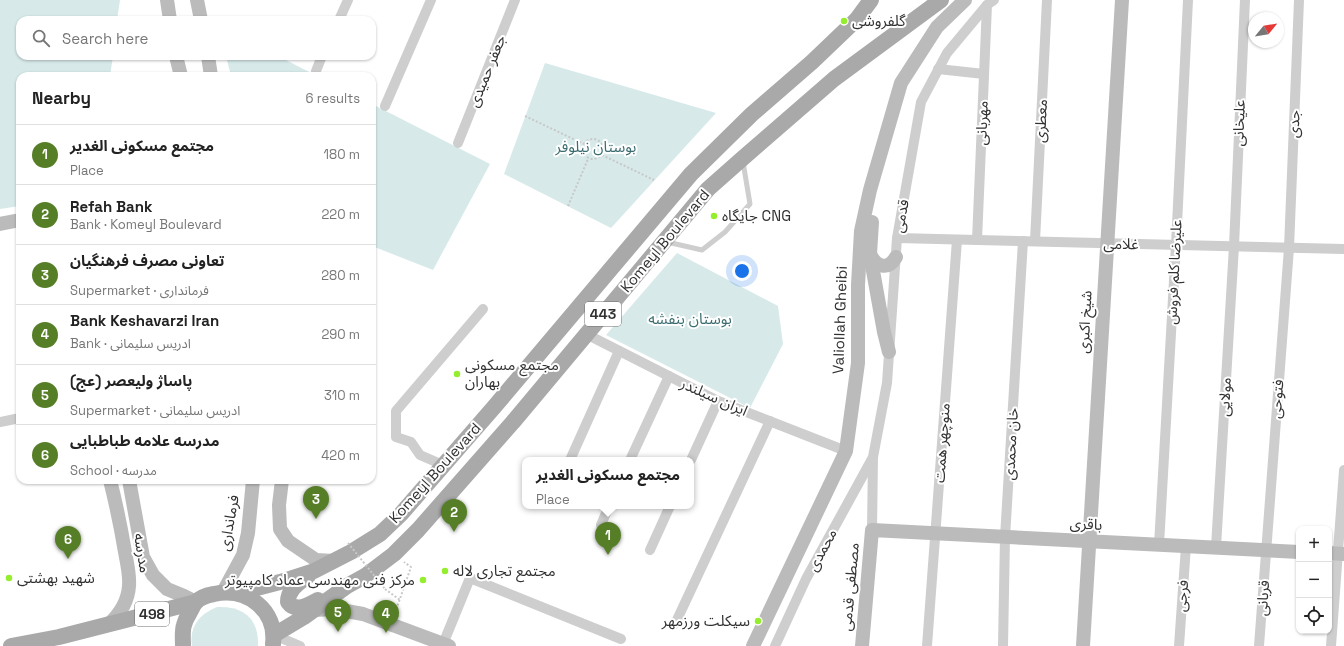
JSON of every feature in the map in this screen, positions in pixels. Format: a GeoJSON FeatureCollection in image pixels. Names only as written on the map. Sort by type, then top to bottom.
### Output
{"type":"FeatureCollection","features":[{"type":"Feature","properties":{"kind":"main road","name":"Komeyl Boulevard"},"geometry":{"type":"LineString","coordinates":[[196,602],[209,595],[280,582],[314,571],[351,552],[380,534],[401,514],[495,406],[691,174],[752,114],[812,62],[857,19],[870,0]]}},
{"type":"Feature","properties":{"kind":"main road","name":"Komeyl Boulevard"},"geometry":{"type":"LineString","coordinates":[[273,641],[347,586],[365,576],[394,554],[429,518],[513,422],[708,190],[834,79],[941,0]]}},
{"type":"Feature","properties":{"kind":"main road"},"geometry":{"type":"LineString","coordinates":[[314,571],[293,588],[288,596],[288,602],[292,606],[297,608],[307,605],[347,586]]}},
{"type":"Feature","properties":{"kind":"main road"},"geometry":{"type":"LineString","coordinates":[[231,592],[252,599],[263,609],[270,621],[273,641]]}},
{"type":"Feature","properties":{"kind":"main road","name":"498"},"geometry":{"type":"LineString","coordinates":[[11,646],[59,637],[196,602]]}},
{"type":"Feature","properties":{"kind":"main road"},"geometry":{"type":"LineString","coordinates":[[183,646],[184,624],[196,602]]}},
{"type":"Feature","properties":{"kind":"street"},"geometry":{"type":"LineString","coordinates":[[167,0],[169,16]]}},
{"type":"Feature","properties":{"kind":"street"},"geometry":{"type":"LineString","coordinates":[[197,0],[200,16]]}},
{"type":"Feature","properties":{"kind":"street"},"geometry":{"type":"LineString","coordinates":[[341,16],[348,0]]}},
{"type":"Feature","properties":{"kind":"street"},"geometry":{"type":"LineString","coordinates":[[385,106],[431,0]]}},
{"type":"Feature","properties":{"kind":"street","name":"جعفر حمیدی"},"geometry":{"type":"LineString","coordinates":[[458,143],[515,0]]}},
{"type":"Feature","properties":{"kind":"street","name":"Valiollah Gheibi"},"geometry":{"type":"LineString","coordinates":[[753,646],[846,451],[858,363],[858,285],[861,231],[870,190],[901,83],[937,27],[965,0]]}},
{"type":"Feature","properties":{"kind":"street","name":"معطری"},"geometry":{"type":"LineString","coordinates":[[1035,241],[1047,0]]}},
{"type":"Feature","properties":{"kind":"street","name":"شیخ اکبری"},"geometry":{"type":"LineString","coordinates":[[1083,646],[1122,0]]}},
{"type":"Feature","properties":{"kind":"street","name":"علیرضا کلم فروش"},"geometry":{"type":"LineString","coordinates":[[1159,544],[1188,0]]}},
{"type":"Feature","properties":{"kind":"street","name":"علیخانی"},"geometry":{"type":"LineString","coordinates":[[1234,246],[1244,0]]}},
{"type":"Feature","properties":{"kind":"street","name":"جدی"},"geometry":{"type":"LineString","coordinates":[[1288,248],[1299,0]]}},
{"type":"Feature","properties":{"kind":"street","name":"قدمی"},"geometry":{"type":"LineString","coordinates":[[873,457],[887,383],[897,238],[921,102],[947,52],[990,3]]}},
{"type":"Feature","properties":{"kind":"street","name":"مهربانی"},"geometry":{"type":"LineString","coordinates":[[977,240],[984,74],[990,3]]}},
{"type":"Feature","properties":{"kind":"street"},"geometry":{"type":"LineString","coordinates":[[170,72],[175,60]]}},
{"type":"Feature","properties":{"kind":"street"},"geometry":{"type":"LineString","coordinates":[[177,60],[180,72]]}},
{"type":"Feature","properties":{"kind":"street"},"geometry":{"type":"LineString","coordinates":[[209,60],[210,72]]}},
{"type":"Feature","properties":{"kind":"street"},"geometry":{"type":"LineString","coordinates":[[316,71],[320,60]]}},
{"type":"Feature","properties":{"kind":"street"},"geometry":{"type":"LineString","coordinates":[[938,69],[984,74]]}},
{"type":"Feature","properties":{"kind":"street"},"geometry":{"type":"LineString","coordinates":[[874,178],[870,254],[889,352]]}},
{"type":"Feature","properties":{"kind":"street"},"geometry":{"type":"LineString","coordinates":[[0,224],[16,221]]}},
{"type":"Feature","properties":{"kind":"street","name":"غلامی"},"geometry":{"type":"LineString","coordinates":[[897,238],[1344,249]]}},
{"type":"Feature","properties":{"kind":"street","name":"منوچهر همت"},"geometry":{"type":"LineString","coordinates":[[927,646],[957,240]]}},
{"type":"Feature","properties":{"kind":"street","name":"خان محمدی"},"geometry":{"type":"LineString","coordinates":[[1003,646],[1005,537],[1023,241]]}},
{"type":"Feature","properties":{"kind":"street","name":"مولایی"},"geometry":{"type":"LineString","coordinates":[[1216,548],[1234,246]]}},
{"type":"Feature","properties":{"kind":"street","name":"فتوحی"},"geometry":{"type":"LineString","coordinates":[[1266,550],[1288,248]]}},
{"type":"Feature","properties":{"kind":"street"},"geometry":{"type":"LineString","coordinates":[[870,254],[875,262],[882,266],[890,264],[896,257]]}},
{"type":"Feature","properties":{"kind":"street"},"geometry":{"type":"LineString","coordinates":[[443,465],[420,455],[411,442],[396,437],[396,412],[483,309]]}},
{"type":"Feature","properties":{"kind":"street","name":"ایران سیلندر"},"geometry":{"type":"LineString","coordinates":[[586,334],[718,401],[846,451]]}},
{"type":"Feature","properties":{"kind":"street"},"geometry":{"type":"LineString","coordinates":[[571,457],[619,351]]}},
{"type":"Feature","properties":{"kind":"street"},"geometry":{"type":"LineString","coordinates":[[631,457],[669,376]]}},
{"type":"Feature","properties":{"kind":"street"},"geometry":{"type":"LineString","coordinates":[[692,457],[718,401]]}},
{"type":"Feature","properties":{"kind":"street"},"geometry":{"type":"LineString","coordinates":[[0,422],[16,419]]}},
{"type":"Feature","properties":{"kind":"street"},"geometry":{"type":"LineString","coordinates":[[675,624],[770,421]]}},
{"type":"Feature","properties":{"kind":"street"},"geometry":{"type":"LineString","coordinates":[[872,530],[873,457]]}},
{"type":"Feature","properties":{"kind":"street","name":"محمدی"},"geometry":{"type":"LineString","coordinates":[[775,646],[806,579],[873,457]]}},
{"type":"Feature","properties":{"kind":"street"},"geometry":{"type":"LineString","coordinates":[[1331,646],[1344,470]]}},
{"type":"Feature","properties":{"kind":"street","name":"مدرسه"},"geometry":{"type":"LineString","coordinates":[[108,625],[115,619],[125,604],[129,587],[129,575],[111,484]]}},
{"type":"Feature","properties":{"kind":"street","name":"مدرسه"},"geometry":{"type":"LineString","coordinates":[[130,484],[143,557],[153,575],[167,589],[196,602]]}},
{"type":"Feature","properties":{"kind":"street","name":"فرمانداری"},"geometry":{"type":"LineString","coordinates":[[231,592],[248,533],[253,484]]}},
{"type":"Feature","properties":{"kind":"street"},"geometry":{"type":"LineString","coordinates":[[282,484],[279,505],[280,529],[288,540],[316,560],[334,561]]}},
{"type":"Feature","properties":{"kind":"street"},"geometry":{"type":"LineString","coordinates":[[600,524],[608,509]]}},
{"type":"Feature","properties":{"kind":"street"},"geometry":{"type":"LineString","coordinates":[[650,550],[669,509]]}},
{"type":"Feature","properties":{"kind":"street","name":"باقری"},"geometry":{"type":"LineString","coordinates":[[872,530],[1296,552]]}},
{"type":"Feature","properties":{"kind":"street","name":"مصطفی قدمی"},"geometry":{"type":"LineString","coordinates":[[862,646],[872,530]]}},
{"type":"Feature","properties":{"kind":"street","name":"فرجی"},"geometry":{"type":"LineString","coordinates":[[1179,646],[1186,546]]}},
{"type":"Feature","properties":{"kind":"street","name":"قربانی"},"geometry":{"type":"LineString","coordinates":[[1259,646],[1266,550]]}},
{"type":"Feature","properties":{"kind":"street"},"geometry":{"type":"LineString","coordinates":[[314,610],[335,609],[356,612],[446,645],[470,578],[621,639]]}},
{"type":"Feature","properties":{"kind":"street"},"geometry":{"type":"LineString","coordinates":[[273,641],[300,646]]}},
{"type":"Feature","properties":{"kind":"lane"},"geometry":{"type":"LineString","coordinates":[[664,242],[702,250],[725,232],[750,204],[743,158]]}},
{"type":"Feature","properties":{"kind":"path"},"geometry":{"type":"LineString","coordinates":[[525,116],[584,144]]}},
{"type":"Feature","properties":{"kind":"path"},"geometry":{"type":"LineString","coordinates":[[590,139],[597,140],[602,144],[604,151],[602,155],[594,160],[588,159],[583,154],[584,144],[590,139]]}},
{"type":"Feature","properties":{"kind":"path"},"geometry":{"type":"LineString","coordinates":[[602,155],[654,180]]}},
{"type":"Feature","properties":{"kind":"path"},"geometry":{"type":"LineString","coordinates":[[568,206],[588,159]]}},
{"type":"Feature","properties":{"kind":"path"},"geometry":{"type":"LineString","coordinates":[[348,543],[385,589],[400,600]]}},
{"type":"Feature","properties":{"kind":"path"},"geometry":{"type":"LineString","coordinates":[[392,624],[411,567],[394,554]]}},
{"type":"Feature","properties":{"kind":"green space"},"geometry":{"type":"Polygon","coordinates":[[[0,0],[120,0],[118,16],[16,16],[16,60],[112,60],[111,72],[16,72],[16,207],[0,209],[0,0]]]}},
{"type":"Feature","properties":{"kind":"green space"},"geometry":{"type":"Polygon","coordinates":[[[227,60],[286,60],[309,72],[230,72],[227,60]]]}},
{"type":"Feature","properties":{"kind":"green space","name":"بوستان نیلوفر"},"geometry":{"type":"Polygon","coordinates":[[[545,63],[716,113],[611,228],[504,174],[545,63]]]}},
{"type":"Feature","properties":{"kind":"green space"},"geometry":{"type":"Polygon","coordinates":[[[376,106],[490,164],[433,270],[376,248],[376,106]]]}},
{"type":"Feature","properties":{"kind":"green space","name":"بوستان بنفشه"},"geometry":{"type":"Polygon","coordinates":[[[677,253],[778,306],[783,344],[750,408],[606,335],[677,253]]]}},
{"type":"Feature","properties":{"kind":"green space"},"geometry":{"type":"Polygon","coordinates":[[[217,607],[235,609],[248,616],[256,628],[258,646],[192,646],[192,632],[197,622],[206,613],[217,607]]]}},
{"type":"Feature","properties":{"kind":"place","name":"گلفروشی"},"geometry":{"type":"Point","coordinates":[844,21]}},
{"type":"Feature","properties":{"kind":"place","name":"جایگاه CNG"},"geometry":{"type":"Point","coordinates":[714,216]}},
{"type":"Feature","properties":{"kind":"place","name":"مجتمع مسکونی بهاران"},"geometry":{"type":"Point","coordinates":[457,374]}},
{"type":"Feature","properties":{"kind":"place","name":"تعاونی مصرف فرهنگیان"},"geometry":{"type":"Point","coordinates":[316,519]}},
{"type":"Feature","properties":{"kind":"place","name":"Refah Bank"},"geometry":{"type":"Point","coordinates":[454,532]}},
{"type":"Feature","properties":{"kind":"place","name":"مجتمع مسکونی الغدیر"},"geometry":{"type":"Point","coordinates":[608,555]}},
{"type":"Feature","properties":{"kind":"place","name":"مدرسه علامه طباطبایی"},"geometry":{"type":"Point","coordinates":[68,559]}},
{"type":"Feature","properties":{"kind":"place","name":"مجتمع تجاری لاله"},"geometry":{"type":"Point","coordinates":[445,571]}},
{"type":"Feature","properties":{"kind":"place","name":"شهید بهشتی"},"geometry":{"type":"Point","coordinates":[9,578]}},
{"type":"Feature","properties":{"kind":"place","name":"مرکز فنی مهندسی عماد کامپیوتر"},"geometry":{"type":"Point","coordinates":[423,580]}},
{"type":"Feature","properties":{"kind":"place","name":"سیکلت ورزمهر"},"geometry":{"type":"Point","coordinates":[758,621]}},
{"type":"Feature","properties":{"kind":"place","name":"پاساژ ولیعصر (عج)"},"geometry":{"type":"Point","coordinates":[338,632]}},
{"type":"Feature","properties":{"kind":"place","name":"Bank Keshavarzi Iran"},"geometry":{"type":"Point","coordinates":[386,633]}}]}
